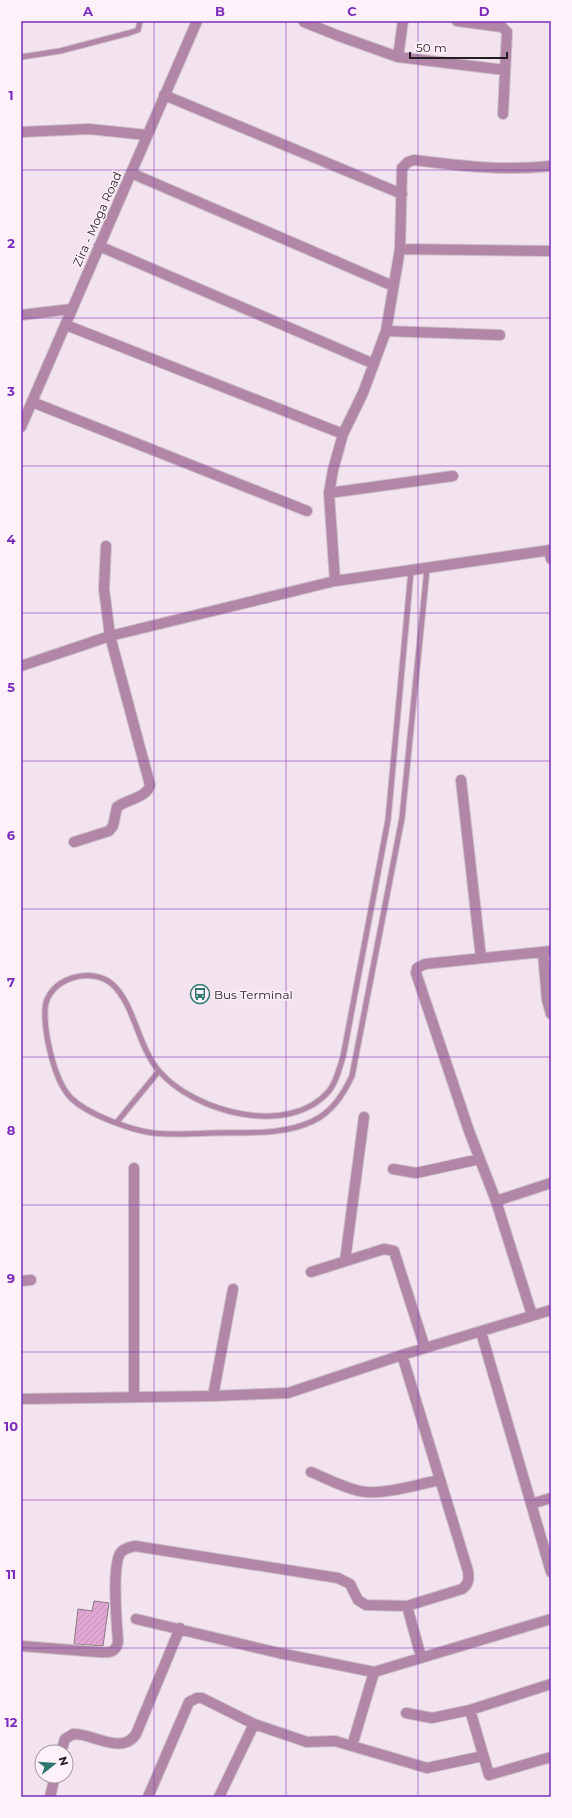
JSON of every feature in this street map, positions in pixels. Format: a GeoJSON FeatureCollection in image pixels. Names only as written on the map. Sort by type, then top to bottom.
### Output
{"type":"FeatureCollection","features":[{"type":"Feature","properties":{"kind":"street","name":"Zira - Moga Road"},"geometry":{"type":"LineString","coordinates":[[21,428],[197,21]]}},
{"type":"Feature","properties":{"kind":"street"},"geometry":{"type":"LineString","coordinates":[[398,57],[403,21]]}},
{"type":"Feature","properties":{"kind":"street"},"geometry":{"type":"LineString","coordinates":[[457,21],[505,29],[508,36],[503,114]]}},
{"type":"Feature","properties":{"kind":"street"},"geometry":{"type":"LineString","coordinates":[[304,22],[398,57],[505,70]]}},
{"type":"Feature","properties":{"kind":"street"},"geometry":{"type":"LineString","coordinates":[[164,95],[402,194]]}},
{"type":"Feature","properties":{"kind":"street"},"geometry":{"type":"LineString","coordinates":[[21,132],[89,129],[147,135]]}},
{"type":"Feature","properties":{"kind":"street"},"geometry":{"type":"LineString","coordinates":[[335,581],[329,493],[333,470],[343,434],[355,411],[386,332],[400,249],[402,168],[408,162],[414,160],[460,166],[515,169],[551,166]]}},
{"type":"Feature","properties":{"kind":"street"},"geometry":{"type":"LineString","coordinates":[[131,173],[393,286]]}},
{"type":"Feature","properties":{"kind":"street"},"geometry":{"type":"LineString","coordinates":[[99,246],[374,364]]}},
{"type":"Feature","properties":{"kind":"street"},"geometry":{"type":"LineString","coordinates":[[400,249],[551,251]]}},
{"type":"Feature","properties":{"kind":"street"},"geometry":{"type":"LineString","coordinates":[[21,315],[72,309]]}},
{"type":"Feature","properties":{"kind":"street"},"geometry":{"type":"LineString","coordinates":[[66,325],[343,434]]}},
{"type":"Feature","properties":{"kind":"street"},"geometry":{"type":"LineString","coordinates":[[386,332],[500,335]]}},
{"type":"Feature","properties":{"kind":"street"},"geometry":{"type":"LineString","coordinates":[[32,402],[307,511]]}},
{"type":"Feature","properties":{"kind":"street"},"geometry":{"type":"LineString","coordinates":[[329,493],[453,476]]}},
{"type":"Feature","properties":{"kind":"street"},"geometry":{"type":"LineString","coordinates":[[74,842],[109,830],[113,826],[117,807],[123,802],[144,794],[149,790],[150,785],[110,636],[104,589],[106,546]]}},
{"type":"Feature","properties":{"kind":"street"},"geometry":{"type":"LineString","coordinates":[[21,666],[110,636],[335,581],[550,553]]}},
{"type":"Feature","properties":{"kind":"street"},"geometry":{"type":"LineString","coordinates":[[461,780],[481,958]]}},
{"type":"Feature","properties":{"kind":"street"},"geometry":{"type":"LineString","coordinates":[[532,1315],[496,1201],[480,1160],[416,973],[417,968],[425,964],[547,951],[548,1000],[551,1014]]}},
{"type":"Feature","properties":{"kind":"street"},"geometry":{"type":"LineString","coordinates":[[345,1261],[364,1117]]}},
{"type":"Feature","properties":{"kind":"street"},"geometry":{"type":"LineString","coordinates":[[393,1169],[416,1173],[480,1160]]}},
{"type":"Feature","properties":{"kind":"street"},"geometry":{"type":"LineString","coordinates":[[134,1168],[134,1396]]}},
{"type":"Feature","properties":{"kind":"street"},"geometry":{"type":"LineString","coordinates":[[496,1201],[551,1183]]}},
{"type":"Feature","properties":{"kind":"street"},"geometry":{"type":"LineString","coordinates":[[310,1272],[384,1249],[394,1251],[424,1348]]}},
{"type":"Feature","properties":{"kind":"street"},"geometry":{"type":"LineString","coordinates":[[213,1396],[233,1289]]}},
{"type":"Feature","properties":{"kind":"street"},"geometry":{"type":"LineString","coordinates":[[21,1399],[134,1396],[213,1396],[288,1392],[424,1348],[551,1310]]}},
{"type":"Feature","properties":{"kind":"street"},"geometry":{"type":"LineString","coordinates":[[481,1332],[551,1572]]}},
{"type":"Feature","properties":{"kind":"street"},"geometry":{"type":"LineString","coordinates":[[21,1646],[104,1653],[114,1650],[117,1647],[118,1642],[116,1597],[118,1558],[126,1548],[135,1546],[338,1578],[350,1584],[358,1600],[366,1605],[407,1606],[462,1589],[467,1585],[469,1579],[402,1355]]}},
{"type":"Feature","properties":{"kind":"street"},"geometry":{"type":"LineString","coordinates":[[311,1472],[366,1492],[386,1491],[440,1480]]}},
{"type":"Feature","properties":{"kind":"street"},"geometry":{"type":"LineString","coordinates":[[531,1504],[551,1498]]}},
{"type":"Feature","properties":{"kind":"street"},"geometry":{"type":"LineString","coordinates":[[407,1606],[421,1657]]}},
{"type":"Feature","properties":{"kind":"street"},"geometry":{"type":"LineString","coordinates":[[136,1619],[180,1628],[279,1653],[374,1672],[551,1619]]}},
{"type":"Feature","properties":{"kind":"street"},"geometry":{"type":"LineString","coordinates":[[64,1744],[65,1739],[73,1734],[118,1744],[126,1744],[132,1741],[180,1628]]}},
{"type":"Feature","properties":{"kind":"street"},"geometry":{"type":"LineString","coordinates":[[352,1746],[374,1672]]}},
{"type":"Feature","properties":{"kind":"street"},"geometry":{"type":"LineString","coordinates":[[406,1713],[432,1718],[470,1710],[551,1684]]}},
{"type":"Feature","properties":{"kind":"street"},"geometry":{"type":"LineString","coordinates":[[148,1797],[189,1702],[194,1699],[202,1698],[254,1724],[311,1743],[330,1740],[427,1768],[483,1756]]}},
{"type":"Feature","properties":{"kind":"street"},"geometry":{"type":"LineString","coordinates":[[470,1710],[490,1775],[551,1757]]}},
{"type":"Feature","properties":{"kind":"street"},"geometry":{"type":"LineString","coordinates":[[219,1797],[254,1724]]}},
{"type":"Feature","properties":{"kind":"street"},"geometry":{"type":"LineString","coordinates":[[50,1797],[53,1784]]}},
{"type":"Feature","properties":{"kind":"lane"},"geometry":{"type":"LineString","coordinates":[[21,57],[60,50],[135,31],[138,30],[140,21]]}},
{"type":"Feature","properties":{"kind":"lane"},"geometry":{"type":"LineString","coordinates":[[411,571],[388,820],[343,1057],[333,1086],[318,1101],[302,1110],[290,1114],[265,1117],[240,1113],[213,1105],[180,1089],[159,1071],[141,1042],[125,1002],[112,983],[101,978],[89,976],[62,981],[55,986],[49,994],[45,1007],[46,1026],[55,1066],[62,1086],[70,1097],[83,1108],[136,1129],[169,1134],[285,1130],[313,1121],[336,1104],[352,1076],[402,818],[427,569]]}},
{"type":"Feature","properties":{"kind":"lane"},"geometry":{"type":"LineString","coordinates":[[117,1122],[159,1071]]}},
{"type":"Feature","properties":{"kind":"building"},"geometry":{"type":"Polygon","coordinates":[[[94,1601],[109,1603],[103,1646],[74,1644],[78,1609],[92,1611],[94,1601]]]}},
{"type":"Feature","properties":{"kind":"place","name":"Bus Terminal"},"geometry":{"type":"Point","coordinates":[200,994]}}]}
